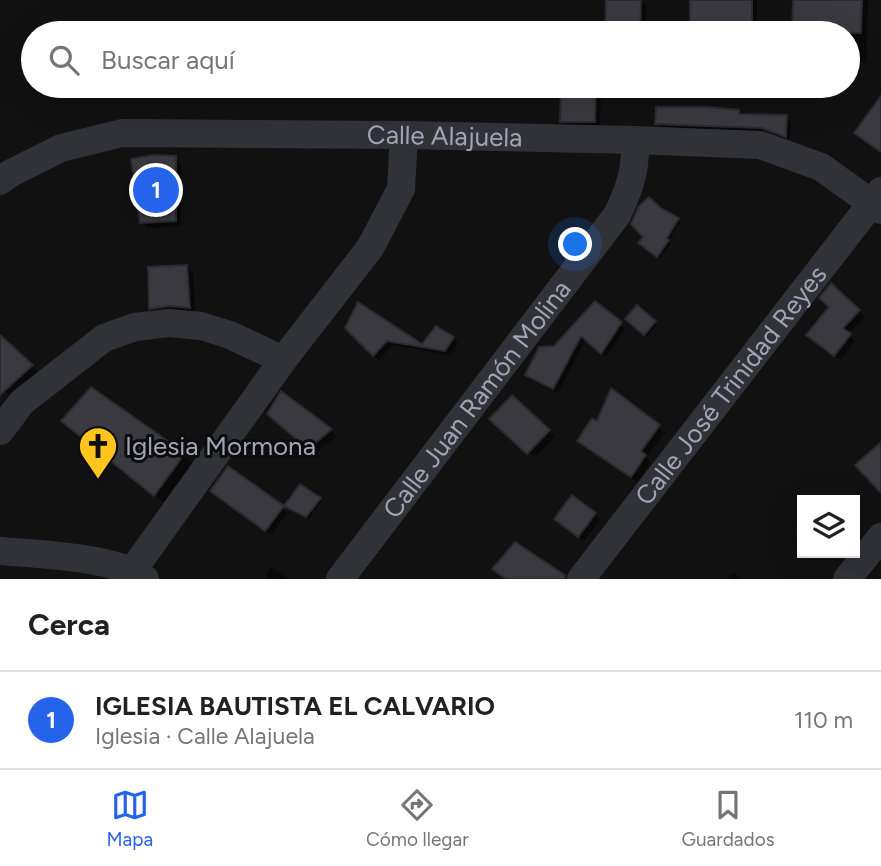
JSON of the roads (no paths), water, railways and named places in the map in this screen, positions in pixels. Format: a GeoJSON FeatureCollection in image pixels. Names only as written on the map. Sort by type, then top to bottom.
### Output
{"type":"FeatureCollection","features":[{"type":"Feature","properties":{"kind":"street","name":"Calle Alajuela"},"geometry":{"type":"LineString","coordinates":[[0,181],[10,173],[61,148],[122,133],[635,140],[760,145],[821,167],[878,201]]}},
{"type":"Feature","properties":{"kind":"street"},"geometry":{"type":"LineString","coordinates":[[0,551],[60,555],[139,575],[283,360],[370,248],[401,189],[404,135]]}},
{"type":"Feature","properties":{"kind":"street","name":"Calle Juan Ramón Molina"},"geometry":{"type":"LineString","coordinates":[[340,579],[617,215],[628,194],[636,167],[635,140]]}},
{"type":"Feature","properties":{"kind":"street","name":"Calle José Trinidad Reyes"},"geometry":{"type":"LineString","coordinates":[[581,579],[878,201]]}},
{"type":"Feature","properties":{"kind":"street"},"geometry":{"type":"LineString","coordinates":[[0,431],[22,402],[104,338],[135,327],[169,323],[201,326],[230,335],[283,360]]}},
{"type":"Feature","properties":{"kind":"street"},"geometry":{"type":"LineString","coordinates":[[847,579],[881,537]]}},
{"type":"Feature","properties":{"kind":"place","name":"IGLESIA BAUTISTA EL CALVARIO"},"geometry":{"type":"Point","coordinates":[156,190]}},
{"type":"Feature","properties":{"kind":"place","name":"Iglesia Mormona"},"geometry":{"type":"Point","coordinates":[98,480]}}]}
